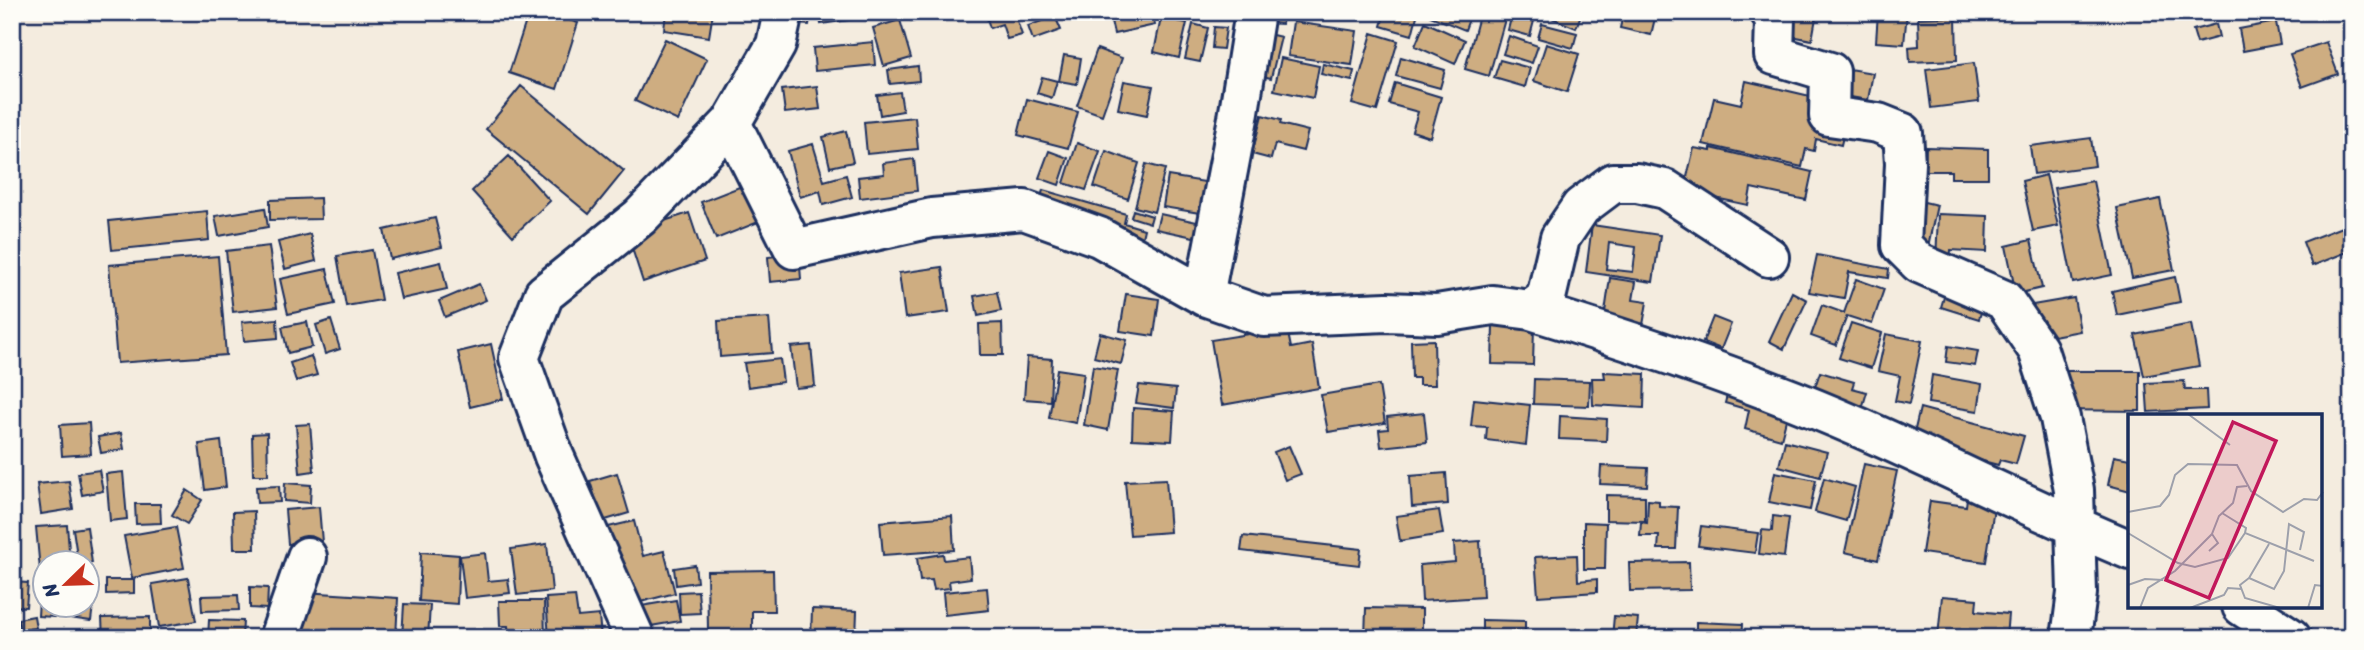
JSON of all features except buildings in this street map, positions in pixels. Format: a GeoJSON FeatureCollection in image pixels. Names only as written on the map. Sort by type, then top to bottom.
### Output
{"type":"FeatureCollection","features":[{"type":"Feature","properties":{"kind":"street"},"geometry":{"type":"LineString","coordinates":[[635,638],[554,456],[519,358],[544,294],[640,217],[731,123],[776,44],[783,12]]}},
{"type":"Feature","properties":{"kind":"street"},"geometry":{"type":"LineString","coordinates":[[1204,296],[1255,12]]}},
{"type":"Feature","properties":{"kind":"street"},"geometry":{"type":"LineString","coordinates":[[1770,12],[1775,18],[1773,55],[1830,72],[1829,116],[1878,123],[1903,133],[1905,163],[1901,245],[1919,263],[2004,300],[2038,350],[2060,418],[2074,490],[2077,593],[2071,638]]}},
{"type":"Feature","properties":{"kind":"street"},"geometry":{"type":"LineString","coordinates":[[731,123],[794,249],[932,218],[1024,211],[1099,237],[1204,296],[1264,317],[1387,312],[1437,314],[1493,305],[1531,310],[1613,335],[1793,400],[1949,467],[2128,549]]}},
{"type":"Feature","properties":{"kind":"street"},"geometry":{"type":"LineString","coordinates":[[1531,310],[1546,298],[1560,237],[1581,207],[1613,183],[1637,183],[1665,189],[1769,257]]}},
{"type":"Feature","properties":{"kind":"street"},"geometry":{"type":"LineString","coordinates":[[279,638],[307,557]]}},
{"type":"Feature","properties":{"kind":"street"},"geometry":{"type":"LineString","coordinates":[[2245,608],[2291,638]]}}]}
